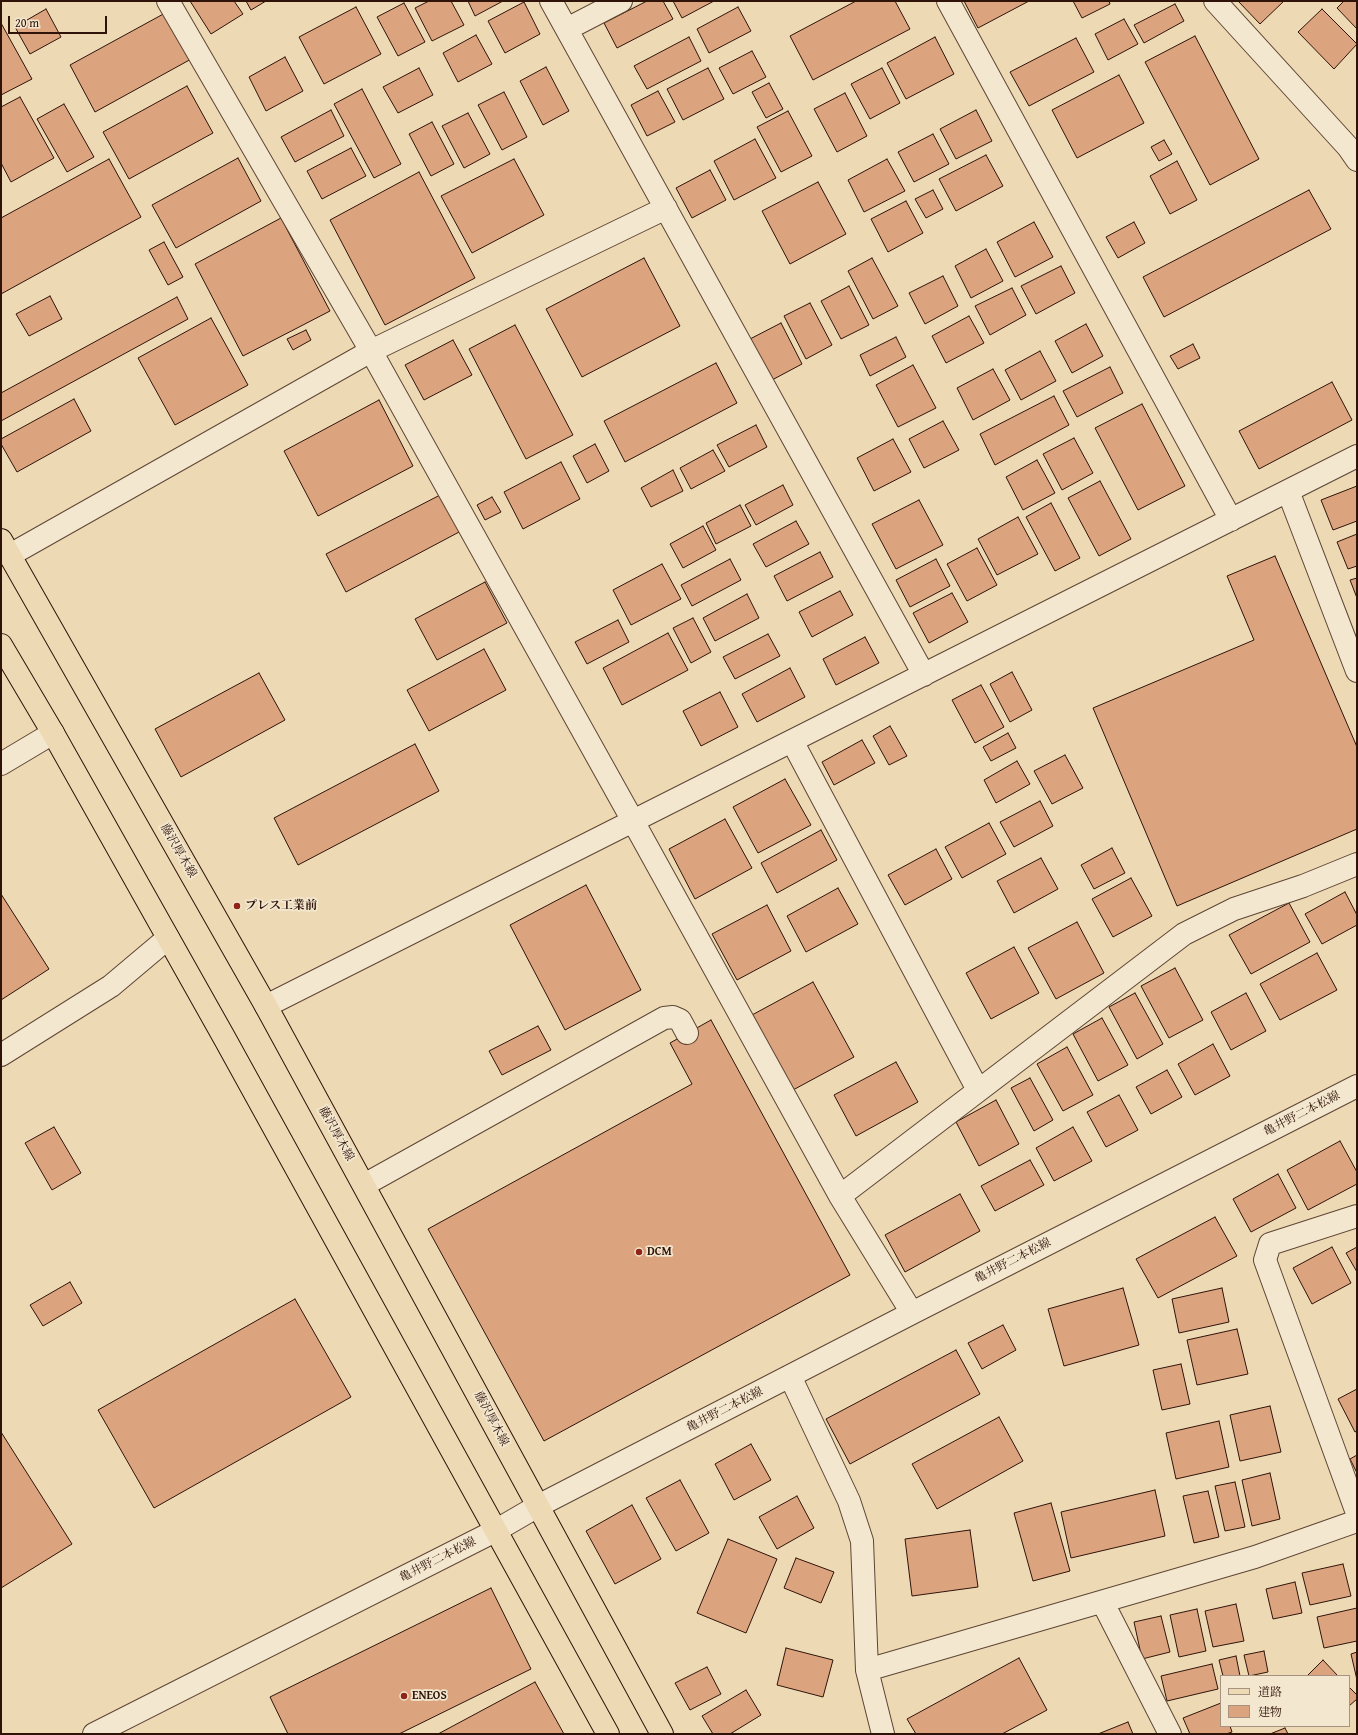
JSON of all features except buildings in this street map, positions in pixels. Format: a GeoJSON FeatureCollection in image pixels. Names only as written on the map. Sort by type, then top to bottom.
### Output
{"type":"FeatureCollection","features":[{"type":"Feature","properties":{"kind":"main road","name":"藤沢厚木線"},"geometry":{"type":"LineString","coordinates":[[6,548],[266,1006],[662,1734]]}},
{"type":"Feature","properties":{"kind":"main road"},"geometry":{"type":"LineString","coordinates":[[1,645],[53,733],[168,938],[608,1734]]}},
{"type":"Feature","properties":{"kind":"street"},"geometry":{"type":"LineString","coordinates":[[168,1],[371,351],[840,1196],[912,1313]]}},
{"type":"Feature","properties":{"kind":"street"},"geometry":{"type":"LineString","coordinates":[[552,1],[924,675]]}},
{"type":"Feature","properties":{"kind":"street"},"geometry":{"type":"LineString","coordinates":[[567,29],[622,1]]}},
{"type":"Feature","properties":{"kind":"street"},"geometry":{"type":"LineString","coordinates":[[948,1],[1231,520]]}},
{"type":"Feature","properties":{"kind":"street"},"geometry":{"type":"LineString","coordinates":[[1215,1],[1348,147],[1357,160]]}},
{"type":"Feature","properties":{"kind":"street"},"geometry":{"type":"LineString","coordinates":[[6,548],[371,351],[666,208]]}},
{"type":"Feature","properties":{"kind":"street"},"geometry":{"type":"LineString","coordinates":[[266,1006],[1357,456]]}},
{"type":"Feature","properties":{"kind":"street"},"geometry":{"type":"LineString","coordinates":[[1288,491],[1357,671]]}},
{"type":"Feature","properties":{"kind":"street"},"geometry":{"type":"LineString","coordinates":[[1,764],[53,733]]}},
{"type":"Feature","properties":{"kind":"street"},"geometry":{"type":"LineString","coordinates":[[792,741],[978,1090]]}},
{"type":"Feature","properties":{"kind":"street"},"geometry":{"type":"LineString","coordinates":[[840,1196],[1184,934],[1234,909],[1303,886],[1357,864]]}},
{"type":"Feature","properties":{"kind":"street"},"geometry":{"type":"LineString","coordinates":[[1,1055],[111,986],[168,938]]}},
{"type":"Feature","properties":{"kind":"street"},"geometry":{"type":"LineString","coordinates":[[364,1185],[664,1018],[673,1017],[680,1020],[688,1033]]}},
{"type":"Feature","properties":{"kind":"street","name":"亀井野二本松線"},"geometry":{"type":"LineString","coordinates":[[94,1734],[496,1531],[538,1506],[1357,1086]]}},
{"type":"Feature","properties":{"kind":"street"},"geometry":{"type":"LineString","coordinates":[[1357,1216],[1270,1244],[1266,1260],[1357,1513]]}},
{"type":"Feature","properties":{"kind":"street"},"geometry":{"type":"LineString","coordinates":[[790,1376],[849,1501],[862,1541],[867,1670],[883,1734]]}},
{"type":"Feature","properties":{"kind":"street"},"geometry":{"type":"LineString","coordinates":[[867,1670],[1255,1557],[1357,1521]]}},
{"type":"Feature","properties":{"kind":"street"},"geometry":{"type":"LineString","coordinates":[[1103,1602],[1170,1734]]}},
{"type":"Feature","properties":{"kind":"place","name":"プレス工業前"},"geometry":{"type":"Point","coordinates":[237,906]}},
{"type":"Feature","properties":{"kind":"place","name":"DCM"},"geometry":{"type":"Point","coordinates":[639,1252]}},
{"type":"Feature","properties":{"kind":"place","name":"ENEOS"},"geometry":{"type":"Point","coordinates":[404,1696]}}]}
